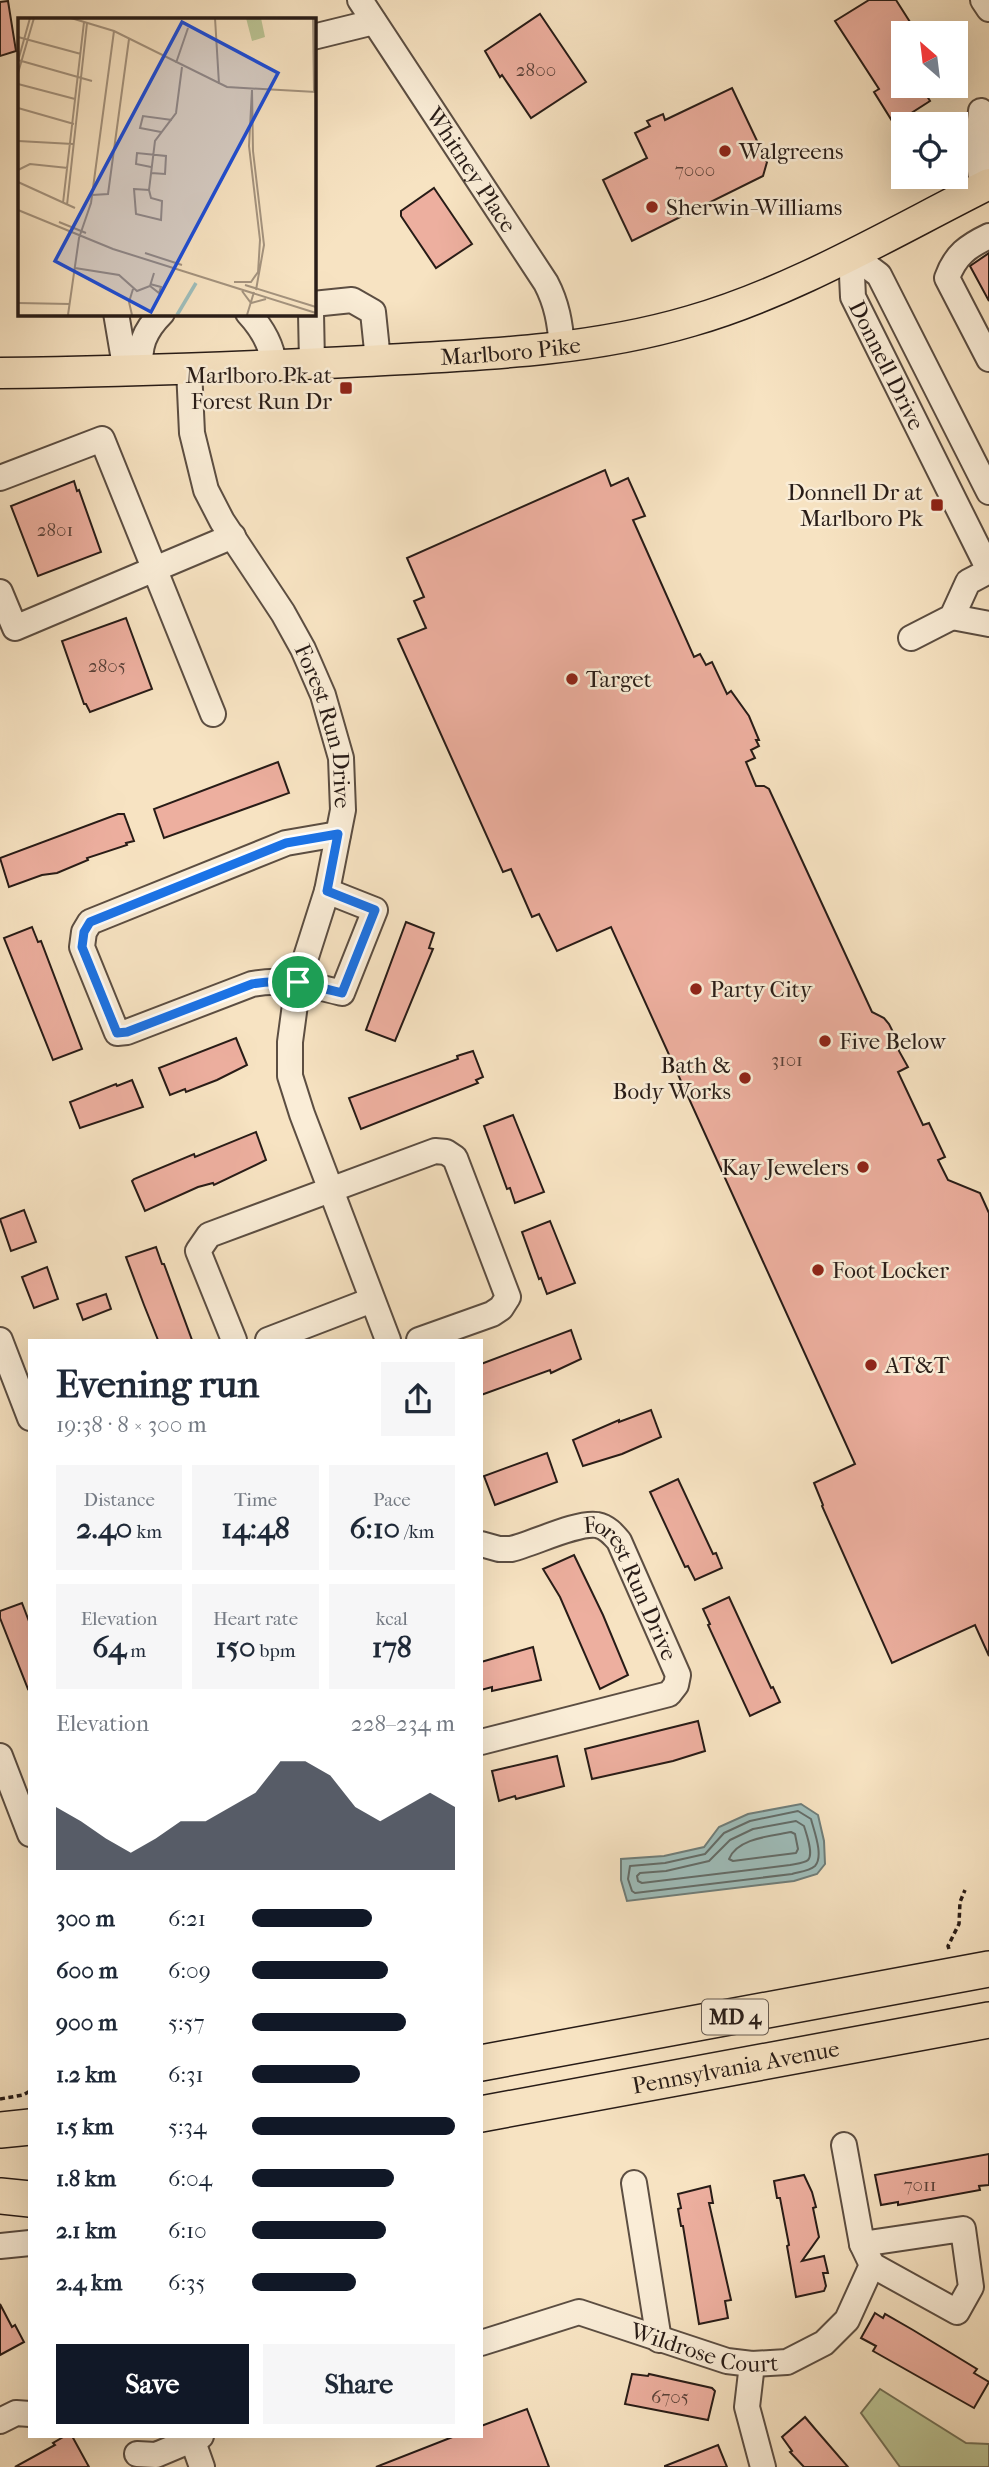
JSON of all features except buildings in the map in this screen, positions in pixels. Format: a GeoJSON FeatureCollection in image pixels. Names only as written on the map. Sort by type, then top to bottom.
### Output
{"type":"FeatureCollection","features":[{"type":"Feature","properties":{"kind":"highway","name":"MD 4"},"geometry":{"type":"LineString","coordinates":[[483,2063],[989,1969]]}},
{"type":"Feature","properties":{"kind":"highway","name":"Pennsylvania Avenue"},"geometry":{"type":"LineString","coordinates":[[483,2114],[989,2020]]}},
{"type":"Feature","properties":{"kind":"highway"},"geometry":{"type":"LineString","coordinates":[[0,2130],[28,2127]]}},
{"type":"Feature","properties":{"kind":"highway"},"geometry":{"type":"LineString","coordinates":[[0,2181],[28,2178]]}},
{"type":"Feature","properties":{"kind":"highway"},"geometry":{"type":"LineString","coordinates":[[0,2196],[28,2199]]}},
{"type":"Feature","properties":{"kind":"main road","name":"Marlboro Pike"},"geometry":{"type":"LineString","coordinates":[[0,373],[133,372],[378,360],[562,347],[642,334],[692,321],[792,283],[986,185]]}},
{"type":"Feature","properties":{"kind":"street","name":"Whitney Place"},"geometry":{"type":"LineString","coordinates":[[360,0],[546,283],[560,318],[562,347]]}},
{"type":"Feature","properties":{"kind":"street"},"geometry":{"type":"LineString","coordinates":[[983,0],[989,9]]}},
{"type":"Feature","properties":{"kind":"street"},"geometry":{"type":"LineString","coordinates":[[315,37],[374,22]]}},
{"type":"Feature","properties":{"kind":"street"},"geometry":{"type":"LineString","coordinates":[[981,111],[977,146],[986,185]]}},
{"type":"Feature","properties":{"kind":"street"},"geometry":{"type":"LineString","coordinates":[[989,236],[964,250],[951,266],[947,278],[989,359]]}},
{"type":"Feature","properties":{"kind":"street","name":"Donnell Drive"},"geometry":{"type":"LineString","coordinates":[[851,254],[879,275],[989,492]]}},
{"type":"Feature","properties":{"kind":"street","name":"Donnell Drive"},"geometry":{"type":"LineString","coordinates":[[851,254],[853,297],[989,570]]}},
{"type":"Feature","properties":{"kind":"street"},"geometry":{"type":"LineString","coordinates":[[315,304],[352,300],[373,312],[378,360]]}},
{"type":"Feature","properties":{"kind":"street"},"geometry":{"type":"LineString","coordinates":[[117,315],[133,372]]}},
{"type":"Feature","properties":{"kind":"street"},"geometry":{"type":"LineString","coordinates":[[133,372],[143,338],[160,315]]}},
{"type":"Feature","properties":{"kind":"street"},"geometry":{"type":"LineString","coordinates":[[250,315],[264,333],[273,354],[274,365]]}},
{"type":"Feature","properties":{"kind":"street"},"geometry":{"type":"LineString","coordinates":[[311,315],[312,363]]}},
{"type":"Feature","properties":{"kind":"street","name":"Forest Run Drive"},"geometry":{"type":"LineString","coordinates":[[189,369],[194,451],[206,490],[222,521],[283,612],[303,649],[323,695],[341,758],[343,810],[327,891],[298,982],[290,1042],[290,1076],[388,1339]]}},
{"type":"Feature","properties":{"kind":"street"},"geometry":{"type":"LineString","coordinates":[[0,478],[102,439],[213,713]]}},
{"type":"Feature","properties":{"kind":"street"},"geometry":{"type":"LineString","coordinates":[[0,592],[15,628],[233,536]]}},
{"type":"Feature","properties":{"kind":"street"},"geometry":{"type":"LineString","coordinates":[[911,638],[951,617],[968,582],[989,570]]}},
{"type":"Feature","properties":{"kind":"street"},"geometry":{"type":"LineString","coordinates":[[951,617],[989,624]]}},
{"type":"Feature","properties":{"kind":"street"},"geometry":{"type":"LineString","coordinates":[[327,891],[375,910],[342,993],[298,982],[269,981],[252,984],[127,1032],[117,1033],[82,947],[84,932],[90,922],[286,843],[338,834]]}},
{"type":"Feature","properties":{"kind":"street"},"geometry":{"type":"LineString","coordinates":[[234,1339],[198,1251],[209,1235],[435,1151],[446,1152],[455,1158],[508,1297],[501,1308],[492,1314],[422,1339]]}},
{"type":"Feature","properties":{"kind":"street"},"geometry":{"type":"LineString","coordinates":[[271,1339],[372,1300]]}},
{"type":"Feature","properties":{"kind":"street"},"geometry":{"type":"LineString","coordinates":[[0,1340],[28,1413]]}},
{"type":"Feature","properties":{"kind":"street","name":"Forest Run Drive"},"geometry":{"type":"LineString","coordinates":[[483,1545],[511,1549],[582,1526],[596,1525],[607,1529],[619,1541],[678,1675],[676,1685],[669,1694],[483,1741]]}},
{"type":"Feature","properties":{"kind":"street"},"geometry":{"type":"LineString","coordinates":[[13,1769],[28,1826]]}},
{"type":"Feature","properties":{"kind":"street","name":"Wildrose Court"},"geometry":{"type":"LineString","coordinates":[[483,2342],[579,2312],[727,2361],[752,2364],[787,2362],[824,2343],[846,2320],[867,2255],[844,2145]]}},
{"type":"Feature","properties":{"kind":"street"},"geometry":{"type":"LineString","coordinates":[[635,2183],[659,2340]]}},
{"type":"Feature","properties":{"kind":"street"},"geometry":{"type":"LineString","coordinates":[[0,2246],[28,2243]]}},
{"type":"Feature","properties":{"kind":"street"},"geometry":{"type":"LineString","coordinates":[[752,2364],[747,2407],[763,2467]]}},
{"type":"Feature","properties":{"kind":"street"},"geometry":{"type":"LineString","coordinates":[[0,2421],[16,2413],[28,2414]]}},
{"type":"Feature","properties":{"kind":"street"},"geometry":{"type":"LineString","coordinates":[[136,2452],[156,2455],[193,2438]]}},
{"type":"Feature","properties":{"kind":"street"},"geometry":{"type":"LineString","coordinates":[[195,2438],[202,2467]]}},
{"type":"Feature","properties":{"kind":"path"},"geometry":{"type":"LineString","coordinates":[[950,1955],[948,1946],[960,1924],[960,1902],[965,1890]]}},
{"type":"Feature","properties":{"kind":"path"},"geometry":{"type":"LineString","coordinates":[[0,2099],[28,2092]]}},
{"type":"Feature","properties":{"kind":"green space"},"geometry":{"type":"Polygon","coordinates":[[[880,2389],[966,2443],[989,2444],[989,2467],[900,2467],[861,2413],[880,2389]]]}},
{"type":"Feature","properties":{"kind":"water"},"geometry":{"type":"Polygon","coordinates":[[[801,1804],[818,1815],[824,1841],[825,1864],[817,1874],[794,1881],[627,1901],[621,1880],[621,1859],[664,1856],[704,1847],[719,1827],[748,1814],[801,1804]]]}},
{"type":"Feature","properties":{"kind":"place","name":"Walgreens"},"geometry":{"type":"Point","coordinates":[725,151]}},
{"type":"Feature","properties":{"kind":"place","name":"Sherwin-Williams"},"geometry":{"type":"Point","coordinates":[652,207]}},
{"type":"Feature","properties":{"kind":"place","name":"Marlboro Pk at Forest Run Dr"},"geometry":{"type":"Point","coordinates":[346,388]}},
{"type":"Feature","properties":{"kind":"place","name":"Donnell Dr at Marlboro Pk"},"geometry":{"type":"Point","coordinates":[937,505]}},
{"type":"Feature","properties":{"kind":"place","name":"Target"},"geometry":{"type":"Point","coordinates":[572,679]}},
{"type":"Feature","properties":{"kind":"place","name":"Party City"},"geometry":{"type":"Point","coordinates":[696,989]}},
{"type":"Feature","properties":{"kind":"place","name":"Five Below"},"geometry":{"type":"Point","coordinates":[825,1041]}},
{"type":"Feature","properties":{"kind":"place","name":"Bath & Body Works"},"geometry":{"type":"Point","coordinates":[745,1078]}},
{"type":"Feature","properties":{"kind":"place","name":"Kay Jewelers"},"geometry":{"type":"Point","coordinates":[863,1167]}},
{"type":"Feature","properties":{"kind":"place","name":"Foot Locker"},"geometry":{"type":"Point","coordinates":[818,1270]}},
{"type":"Feature","properties":{"kind":"place","name":"AT&T"},"geometry":{"type":"Point","coordinates":[871,1365]}},
{"type":"Feature","properties":{"kind":"route"},"geometry":{"type":"LineString","coordinates":[[338,834],[327,891],[375,910],[342,993],[298,982],[269,981],[252,984],[127,1032],[117,1033],[82,947],[84,932],[90,922],[105,915],[286,843],[338,834]]}}]}
